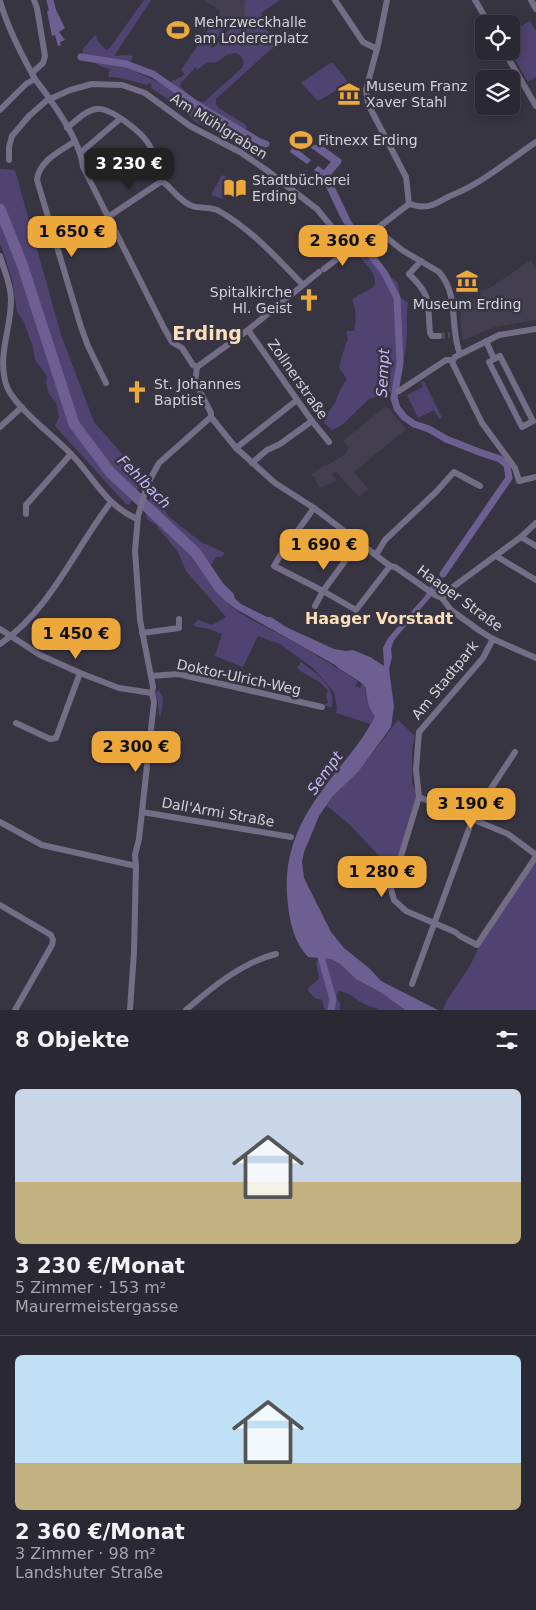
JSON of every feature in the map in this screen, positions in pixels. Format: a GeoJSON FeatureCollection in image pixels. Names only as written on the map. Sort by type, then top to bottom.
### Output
{"type":"FeatureCollection","features":[{"type":"Feature","properties":{"kind":"street"},"geometry":{"type":"LineString","coordinates":[[0,110],[43,64],[45,56],[34,0]]}},
{"type":"Feature","properties":{"kind":"street"},"geometry":{"type":"LineString","coordinates":[[335,0],[363,42],[377,49]]}},
{"type":"Feature","properties":{"kind":"street"},"geometry":{"type":"LineString","coordinates":[[387,0],[366,94],[368,104],[406,177],[409,204]]}},
{"type":"Feature","properties":{"kind":"street"},"geometry":{"type":"LineString","coordinates":[[475,0],[483,15]]}},
{"type":"Feature","properties":{"kind":"street"},"geometry":{"type":"LineString","coordinates":[[531,0],[536,9]]}},
{"type":"Feature","properties":{"kind":"street"},"geometry":{"type":"LineString","coordinates":[[0,1],[6,21],[20,51],[50,99],[80,153],[83,167],[164,328],[172,342],[182,348],[193,365],[197,367],[247,333],[303,285],[409,204],[427,207],[460,193],[480,182],[494,170],[536,142]]}},
{"type":"Feature","properties":{"kind":"street"},"geometry":{"type":"LineString","coordinates":[[509,60],[536,106]]}},
{"type":"Feature","properties":{"kind":"street","name":"Am Mühlgraben"},"geometry":{"type":"LineString","coordinates":[[9,160],[9,147],[12,136],[31,113],[50,99],[70,90],[95,84],[122,85],[144,93],[190,126],[240,152],[265,169],[317,209],[352,246]]}},
{"type":"Feature","properties":{"kind":"street"},"geometry":{"type":"LineString","coordinates":[[67,128],[85,114],[99,108],[106,109],[140,134],[148,144],[163,176],[162,181]]}},
{"type":"Feature","properties":{"kind":"street"},"geometry":{"type":"LineString","coordinates":[[80,153],[120,119]]}},
{"type":"Feature","properties":{"kind":"street"},"geometry":{"type":"LineString","coordinates":[[74,142],[48,160],[40,169],[36,180],[86,340],[106,383]]}},
{"type":"Feature","properties":{"kind":"street"},"geometry":{"type":"LineString","coordinates":[[162,181],[176,195],[192,206],[213,208],[234,221],[266,245],[303,285]]}},
{"type":"Feature","properties":{"kind":"street"},"geometry":{"type":"LineString","coordinates":[[108,217],[162,181]]}},
{"type":"Feature","properties":{"kind":"street"},"geometry":{"type":"LineString","coordinates":[[376,229],[390,242],[439,272],[449,286],[453,299],[453,335],[460,354]]}},
{"type":"Feature","properties":{"kind":"street"},"geometry":{"type":"LineString","coordinates":[[0,256],[8,280],[11,299],[9,327],[3,360],[4,376],[12,396],[71,454],[111,502],[120,510],[137,518]]}},
{"type":"Feature","properties":{"kind":"street"},"geometry":{"type":"LineString","coordinates":[[421,261],[409,274],[421,286],[429,302],[430,333],[432,336],[440,336]]}},
{"type":"Feature","properties":{"kind":"street"},"geometry":{"type":"LineString","coordinates":[[399,391],[446,360],[452,360],[486,341],[509,332],[536,329]]}},
{"type":"Feature","properties":{"kind":"street","name":"Zollnerstraße"},"geometry":{"type":"LineString","coordinates":[[247,333],[329,442]]}},
{"type":"Feature","properties":{"kind":"street"},"geometry":{"type":"LineString","coordinates":[[486,341],[494,359]]}},
{"type":"Feature","properties":{"kind":"street"},"geometry":{"type":"LineString","coordinates":[[500,356],[533,421],[522,427],[489,362],[494,359],[500,356]]}},
{"type":"Feature","properties":{"kind":"street"},"geometry":{"type":"LineString","coordinates":[[452,360],[452,366],[482,423],[514,468],[518,481],[536,477]]}},
{"type":"Feature","properties":{"kind":"street","name":"Haager Straße"},"geometry":{"type":"LineString","coordinates":[[197,367],[195,382],[210,411],[211,417],[236,448],[275,483],[314,508],[390,566],[395,567],[434,595],[442,598],[456,614],[493,639],[536,658]]}},
{"type":"Feature","properties":{"kind":"street"},"geometry":{"type":"LineString","coordinates":[[236,448],[297,400]]}},
{"type":"Feature","properties":{"kind":"street"},"geometry":{"type":"LineString","coordinates":[[0,427],[22,407]]}},
{"type":"Feature","properties":{"kind":"street"},"geometry":{"type":"LineString","coordinates":[[130,1010],[134,952],[136,866],[140,856],[138,846],[154,702],[153,687],[142,633],[135,550],[137,518],[144,494],[159,463],[211,417]]}},
{"type":"Feature","properties":{"kind":"street"},"geometry":{"type":"LineString","coordinates":[[252,463],[267,450],[280,444],[312,421]]}},
{"type":"Feature","properties":{"kind":"street"},"geometry":{"type":"LineString","coordinates":[[26,514],[26,505],[71,454]]}},
{"type":"Feature","properties":{"kind":"street"},"geometry":{"type":"LineString","coordinates":[[376,555],[385,540],[431,497],[454,472],[480,486]]}},
{"type":"Feature","properties":{"kind":"street"},"geometry":{"type":"LineString","coordinates":[[0,644],[10,637],[56,586],[100,516],[111,502]]}},
{"type":"Feature","properties":{"kind":"street"},"geometry":{"type":"LineString","coordinates":[[314,508],[292,536],[274,566],[356,610],[390,566]]}},
{"type":"Feature","properties":{"kind":"street"},"geometry":{"type":"LineString","coordinates":[[442,598],[453,587],[521,537],[536,523]]}},
{"type":"Feature","properties":{"kind":"street"},"geometry":{"type":"LineString","coordinates":[[521,537],[536,546]]}},
{"type":"Feature","properties":{"kind":"street"},"geometry":{"type":"LineString","coordinates":[[316,606],[323,591],[359,542]]}},
{"type":"Feature","properties":{"kind":"street"},"geometry":{"type":"LineString","coordinates":[[496,556],[536,580]]}},
{"type":"Feature","properties":{"kind":"street"},"geometry":{"type":"LineString","coordinates":[[142,633],[179,628],[179,619]]}},
{"type":"Feature","properties":{"kind":"street"},"geometry":{"type":"LineString","coordinates":[[0,629],[40,654],[80,673],[119,688],[152,693]]}},
{"type":"Feature","properties":{"kind":"street","name":"Am Stadtpark"},"geometry":{"type":"LineString","coordinates":[[418,796],[416,770],[419,732],[483,658],[493,639]]}},
{"type":"Feature","properties":{"kind":"street"},"geometry":{"type":"LineString","coordinates":[[16,723],[50,739],[56,738],[80,673]]}},
{"type":"Feature","properties":{"kind":"street","name":"Doktor-Ulrich-Weg"},"geometry":{"type":"LineString","coordinates":[[151,676],[178,674],[322,707]]}},
{"type":"Feature","properties":{"kind":"street"},"geometry":{"type":"LineString","coordinates":[[412,984],[433,923],[476,814],[515,752]]}},
{"type":"Feature","properties":{"kind":"street"},"geometry":{"type":"LineString","coordinates":[[418,796],[508,834],[535,854],[535,858],[477,945],[456,932],[406,911],[394,900],[391,889],[418,796]]}},
{"type":"Feature","properties":{"kind":"street","name":"Dall'Armi Straße"},"geometry":{"type":"LineString","coordinates":[[142,812],[291,837]]}},
{"type":"Feature","properties":{"kind":"street"},"geometry":{"type":"LineString","coordinates":[[0,822],[42,845],[136,866]]}},
{"type":"Feature","properties":{"kind":"street"},"geometry":{"type":"LineString","coordinates":[[0,905],[51,935],[53,940],[52,945],[15,1010]]}},
{"type":"Feature","properties":{"kind":"street"},"geometry":{"type":"LineString","coordinates":[[186,1010],[200,998],[254,961],[276,954]]}},
{"type":"Feature","properties":{"kind":"shaded area"},"geometry":{"type":"Polygon","coordinates":[[[144,0],[151,0],[114,56],[133,56],[128,68],[164,85],[185,75],[181,70],[218,15],[228,22],[210,49],[219,43],[232,27],[243,22],[246,0],[280,0],[261,13],[267,30],[278,45],[216,99],[216,104],[219,108],[246,125],[247,128],[238,142],[234,142],[193,120],[186,111],[151,88],[152,85],[149,83],[147,85],[121,78],[108,77],[110,69],[102,67],[82,56],[83,49],[96,35],[97,40],[106,50],[109,49],[144,0]],[[236,53],[229,54],[217,62],[208,62],[197,70],[196,67],[180,86],[195,101],[204,102],[242,68],[244,62],[241,56],[236,53]]]}},
{"type":"Feature","properties":{"kind":"shaded area"},"geometry":{"type":"Polygon","coordinates":[[[204,0],[264,0],[244,23],[232,24],[218,15],[220,11],[204,0]]]}},
{"type":"Feature","properties":{"kind":"shaded area"},"geometry":{"type":"Polygon","coordinates":[[[55,8],[65,28],[59,32],[65,40],[60,42],[61,45],[58,46],[55,35],[52,36],[47,11],[55,8]]]}},
{"type":"Feature","properties":{"kind":"shaded area"},"geometry":{"type":"Polygon","coordinates":[[[530,21],[536,31],[536,77],[528,82],[515,60],[520,60],[520,27],[530,21]]]}},
{"type":"Feature","properties":{"kind":"shaded area"},"geometry":{"type":"Polygon","coordinates":[[[332,62],[349,83],[318,101],[301,83],[332,62]]]}},
{"type":"Feature","properties":{"kind":"shaded area"},"geometry":{"type":"Polygon","coordinates":[[[321,145],[342,160],[330,176],[351,221],[371,250],[371,254],[360,245],[346,228],[324,183],[314,170],[318,166],[324,170],[331,162],[310,147],[321,145]]]}},
{"type":"Feature","properties":{"kind":"shaded area"},"geometry":{"type":"Polygon","coordinates":[[[293,146],[311,160],[307,164],[290,152],[293,146]]]}},
{"type":"Feature","properties":{"kind":"shaded area"},"geometry":{"type":"Polygon","coordinates":[[[0,169],[15,170],[61,335],[94,422],[130,463],[133,472],[141,481],[129,505],[126,504],[55,426],[59,417],[56,402],[49,394],[46,384],[47,376],[35,360],[33,347],[23,320],[17,312],[12,279],[0,243],[0,169]]]}},
{"type":"Feature","properties":{"kind":"shaded area"},"geometry":{"type":"Polygon","coordinates":[[[222,175],[233,181],[223,199],[211,195],[222,175]]]}},
{"type":"Feature","properties":{"kind":"shaded area"},"geometry":{"type":"Polygon","coordinates":[[[364,248],[378,268],[398,283],[400,297],[408,303],[405,355],[397,389],[369,399],[342,425],[332,430],[324,423],[327,414],[347,379],[339,368],[348,339],[346,331],[354,331],[355,326],[356,315],[352,299],[374,287],[375,282],[371,269],[357,253],[364,248]]]}},
{"type":"Feature","properties":{"kind":"shaded area"},"geometry":{"type":"Polygon","coordinates":[[[531,260],[536,270],[536,320],[495,327],[463,340],[460,303],[481,297],[480,291],[490,288],[531,260]]]}},
{"type":"Feature","properties":{"kind":"shaded area"},"geometry":{"type":"Polygon","coordinates":[[[424,381],[442,418],[439,419],[434,410],[418,418],[407,395],[423,387],[421,382],[424,381]]]}},
{"type":"Feature","properties":{"kind":"shaded area"},"geometry":{"type":"Polygon","coordinates":[[[386,406],[406,429],[354,472],[368,489],[359,497],[336,472],[332,474],[336,481],[320,488],[312,474],[344,455],[349,448],[343,441],[386,406]]]}},
{"type":"Feature","properties":{"kind":"shaded area"},"geometry":{"type":"Polygon","coordinates":[[[152,494],[169,517],[201,542],[225,553],[221,557],[216,557],[208,569],[221,585],[216,590],[222,598],[239,612],[306,649],[358,681],[355,686],[360,688],[362,684],[364,685],[367,701],[375,716],[371,724],[336,713],[337,707],[334,692],[313,668],[280,644],[258,636],[243,667],[215,656],[222,634],[193,625],[198,620],[212,625],[226,617],[186,571],[178,552],[156,525],[148,520],[146,515],[152,494]]]}},
{"type":"Feature","properties":{"kind":"shaded area"},"geometry":{"type":"Polygon","coordinates":[[[434,580],[441,585],[394,640],[391,649],[392,657],[389,669],[394,706],[391,727],[359,771],[332,797],[319,816],[304,852],[302,862],[304,878],[331,932],[344,948],[369,968],[381,981],[438,1010],[405,1010],[380,992],[356,979],[340,964],[331,959],[308,957],[303,952],[294,933],[288,905],[287,873],[299,829],[314,801],[358,744],[375,716],[368,703],[366,688],[335,665],[236,609],[222,597],[219,587],[222,587],[241,604],[267,617],[271,617],[286,627],[334,649],[353,650],[370,657],[384,666],[383,648],[388,638],[425,596],[434,580]]]}},
{"type":"Feature","properties":{"kind":"shaded area"},"geometry":{"type":"Polygon","coordinates":[[[301,662],[324,681],[331,693],[332,707],[325,706],[328,703],[326,695],[328,691],[325,687],[297,668],[301,662]]]}},
{"type":"Feature","properties":{"kind":"shaded area"},"geometry":{"type":"Polygon","coordinates":[[[159,690],[163,698],[161,716],[159,715],[155,693],[159,690]]]}},
{"type":"Feature","properties":{"kind":"shaded area"},"geometry":{"type":"Polygon","coordinates":[[[398,720],[415,736],[412,749],[412,784],[418,795],[397,866],[386,863],[349,824],[326,805],[359,771],[398,720]]]}},
{"type":"Feature","properties":{"kind":"shaded area"},"geometry":{"type":"Polygon","coordinates":[[[536,862],[536,1010],[443,1010],[447,1000],[470,966],[479,947],[536,862]]]}},
{"type":"Feature","properties":{"kind":"shaded area"},"geometry":{"type":"Polygon","coordinates":[[[321,957],[331,959],[340,964],[356,979],[380,992],[405,1010],[380,1010],[339,991],[336,997],[340,1003],[340,1010],[325,1010],[322,1000],[315,998],[308,988],[319,979],[316,962],[321,957]]]}},
{"type":"Feature","properties":{"kind":"waterway","name":"Sempt"},"geometry":{"type":"LineString","coordinates":[[50,0],[54,17]]}},
{"type":"Feature","properties":{"kind":"waterway","name":"Sempt"},"geometry":{"type":"LineString","coordinates":[[81,57],[126,64],[153,74],[199,106],[266,144]]}},
{"type":"Feature","properties":{"kind":"waterway","name":"Fehlbach"},"geometry":{"type":"LineString","coordinates":[[0,209],[22,264],[74,424],[110,472],[196,553],[219,587],[229,597]]}},
{"type":"Feature","properties":{"kind":"waterway","name":"Sempt"},"geometry":{"type":"LineString","coordinates":[[365,247],[385,274],[397,298],[400,363],[394,398],[397,408],[404,417],[414,424],[429,429],[446,439],[500,459],[507,465],[509,478],[443,574]]}},
{"type":"Feature","properties":{"kind":"waterway","name":"Sempt"},"geometry":{"type":"LineString","coordinates":[[319,950],[333,999],[331,1010]]}},
{"type":"Feature","properties":{"kind":"tunnel"},"geometry":{"type":"LineString","coordinates":[[439,336],[450,335]]}},
{"type":"Feature","properties":{"kind":"place","name":"Mehrzweckhalle am Lodererplatz"},"geometry":{"type":"Point","coordinates":[178,30]}},
{"type":"Feature","properties":{"kind":"place","name":"Museum Franz Xaver Stahl"},"geometry":{"type":"Point","coordinates":[349,94]}},
{"type":"Feature","properties":{"kind":"place","name":"Fitnexx Erding"},"geometry":{"type":"Point","coordinates":[301,140]}},
{"type":"Feature","properties":{"kind":"place","name":"Stadtbücherei Erding"},"geometry":{"type":"Point","coordinates":[235,188]}},
{"type":"Feature","properties":{"kind":"place","name":"Museum Erding"},"geometry":{"type":"Point","coordinates":[467,281]}},
{"type":"Feature","properties":{"kind":"place","name":"Spitalkirche Hl. Geist"},"geometry":{"type":"Point","coordinates":[309,300]}},
{"type":"Feature","properties":{"kind":"place","name":"St. Johannes Baptist"},"geometry":{"type":"Point","coordinates":[137,392]}},
{"type":"Feature","properties":{"kind":"district","name":"Erding"},"geometry":{"type":"Point","coordinates":[207,333]}},
{"type":"Feature","properties":{"kind":"district","name":"Haager Vorstadt"},"geometry":{"type":"Point","coordinates":[379,618]}}]}
